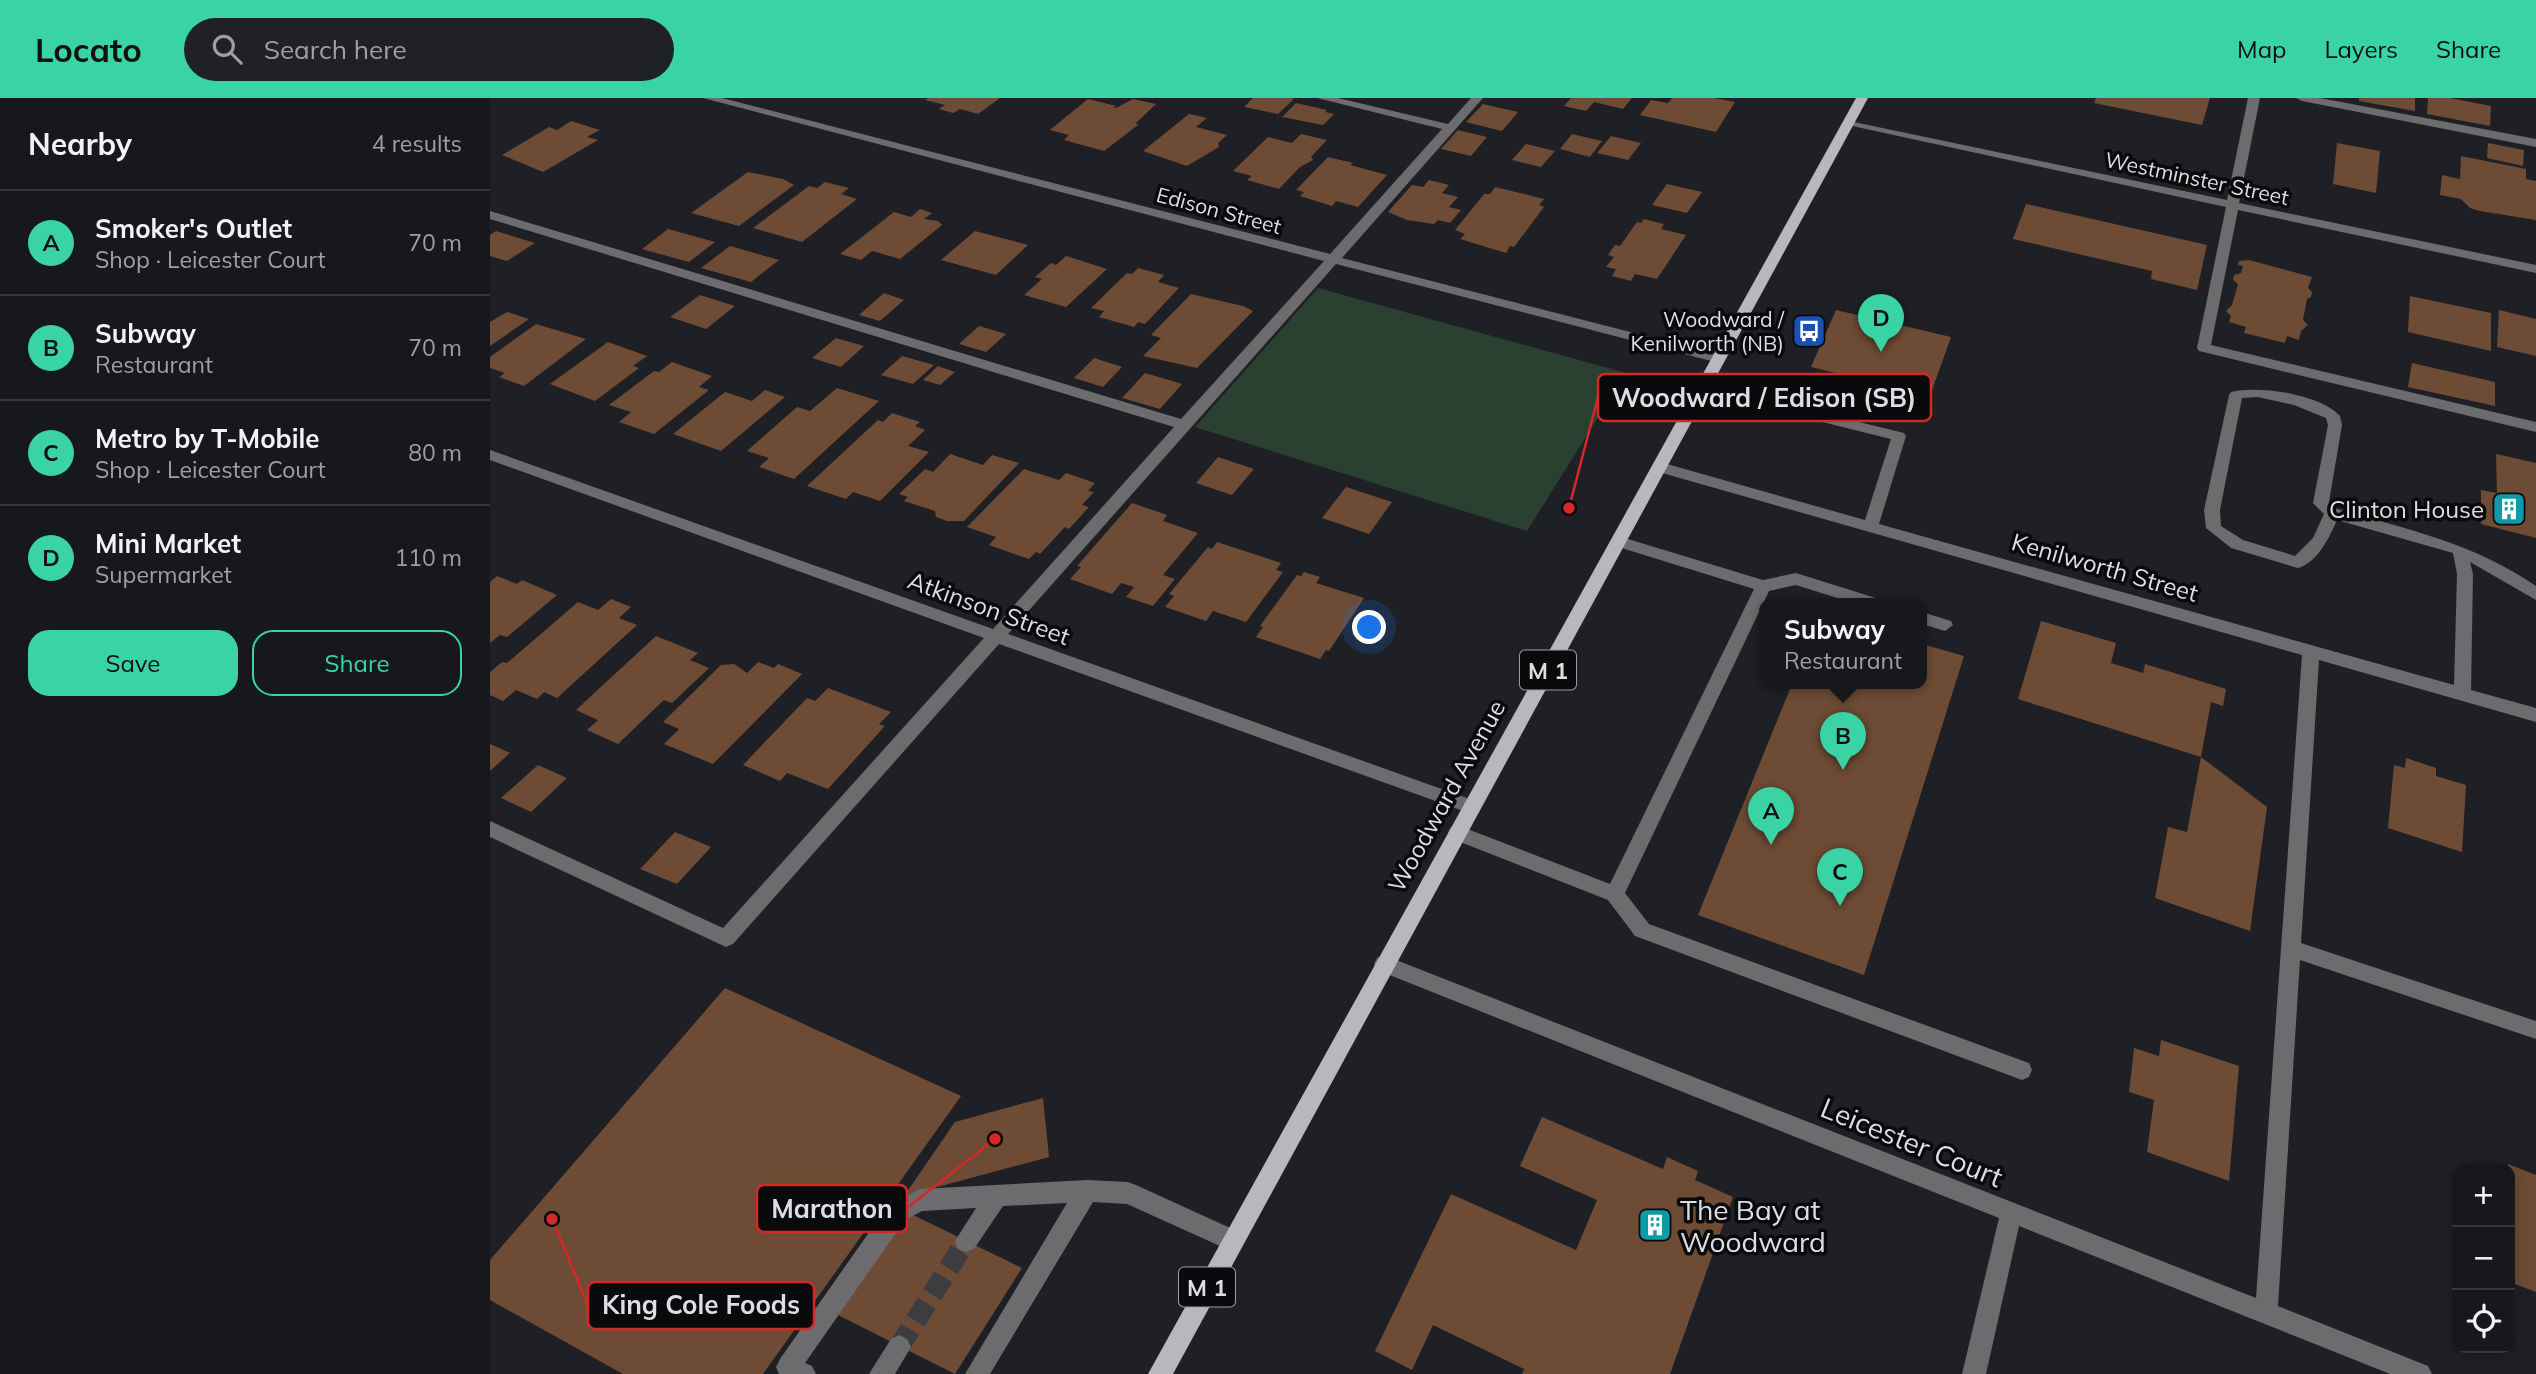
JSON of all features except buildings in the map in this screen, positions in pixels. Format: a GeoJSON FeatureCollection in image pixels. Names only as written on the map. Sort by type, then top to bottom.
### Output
{"type":"FeatureCollection","features":[{"type":"Feature","properties":{"kind":"main road","name":"Woodward Avenue"},"geometry":{"type":"LineString","coordinates":[[1160,1374],[1231,1240],[1862,98]]}},
{"type":"Feature","properties":{"kind":"street","name":"Edison Street"},"geometry":{"type":"LineString","coordinates":[[709,98],[1719,359]]}},
{"type":"Feature","properties":{"kind":"street"},"geometry":{"type":"LineString","coordinates":[[1322,98],[1451,128]]}},
{"type":"Feature","properties":{"kind":"street"},"geometry":{"type":"LineString","coordinates":[[490,828],[726,938],[1477,98]]}},
{"type":"Feature","properties":{"kind":"street"},"geometry":{"type":"LineString","coordinates":[[2254,98],[2235,205],[2204,348],[2536,427]]}},
{"type":"Feature","properties":{"kind":"street"},"geometry":{"type":"LineString","coordinates":[[2302,98],[2536,143]]}},
{"type":"Feature","properties":{"kind":"street","name":"Westminster Street"},"geometry":{"type":"LineString","coordinates":[[1849,124],[2536,269]]}},
{"type":"Feature","properties":{"kind":"street"},"geometry":{"type":"LineString","coordinates":[[490,215],[1184,425]]}},
{"type":"Feature","properties":{"kind":"street"},"geometry":{"type":"LineString","coordinates":[[1703,388],[1899,436],[1871,526]]}},
{"type":"Feature","properties":{"kind":"street"},"geometry":{"type":"LineString","coordinates":[[2332,513],[2320,541],[2311,553],[2298,562],[2237,544],[2214,528],[2212,510],[2236,396],[2248,391],[2316,406],[2333,416],[2334,425],[2321,503],[2332,513],[2460,550],[2507,574],[2536,594]]}},
{"type":"Feature","properties":{"kind":"street","name":"Atkinson Street"},"geometry":{"type":"LineString","coordinates":[[490,455],[1472,807]]}},
{"type":"Feature","properties":{"kind":"street","name":"Kenilworth Street"},"geometry":{"type":"LineString","coordinates":[[1660,467],[2536,715]]}},
{"type":"Feature","properties":{"kind":"street"},"geometry":{"type":"LineString","coordinates":[[1618,541],[1763,586],[1796,579],[1857,598]]}},
{"type":"Feature","properties":{"kind":"street"},"geometry":{"type":"LineString","coordinates":[[2460,550],[2465,574],[2462,694]]}},
{"type":"Feature","properties":{"kind":"street"},"geometry":{"type":"LineString","coordinates":[[1615,894],[1763,586]]}},
{"type":"Feature","properties":{"kind":"street"},"geometry":{"type":"LineString","coordinates":[[1927,620],[1945,625]]}},
{"type":"Feature","properties":{"kind":"street"},"geometry":{"type":"LineString","coordinates":[[2266,1314],[2311,651]]}},
{"type":"Feature","properties":{"kind":"street"},"geometry":{"type":"LineString","coordinates":[[1457,833],[1615,894],[1642,930],[2022,1070]]}},
{"type":"Feature","properties":{"kind":"street"},"geometry":{"type":"LineString","coordinates":[[2291,948],[2536,1030]]}},
{"type":"Feature","properties":{"kind":"street","name":"Leicester Court"},"geometry":{"type":"LineString","coordinates":[[1384,964],[2420,1374]]}},
{"type":"Feature","properties":{"kind":"street"},"geometry":{"type":"LineString","coordinates":[[804,1374],[788,1367],[897,1212],[920,1200],[1087,1191],[1128,1193],[1231,1240]]}},
{"type":"Feature","properties":{"kind":"street"},"geometry":{"type":"LineString","coordinates":[[978,1374],[1087,1191]]}},
{"type":"Feature","properties":{"kind":"street"},"geometry":{"type":"LineString","coordinates":[[966,1241],[998,1195]]}},
{"type":"Feature","properties":{"kind":"street"},"geometry":{"type":"LineString","coordinates":[[1974,1374],[2011,1213]]}},
{"type":"Feature","properties":{"kind":"street"},"geometry":{"type":"LineString","coordinates":[[881,1374],[899,1347]]}},
{"type":"Feature","properties":{"kind":"green space"},"geometry":{"type":"Polygon","coordinates":[[[1318,288],[1626,373],[1527,531],[1195,427],[1318,288]]]}},
{"type":"Feature","properties":{"kind":"tunnel"},"geometry":{"type":"LineString","coordinates":[[899,1347],[966,1241]]}},
{"type":"Feature","properties":{"kind":"place","name":"Woodward / Kenilworth (NB)"},"geometry":{"type":"Point","coordinates":[1809,331]}},
{"type":"Feature","properties":{"kind":"place","name":"Mini Market"},"geometry":{"type":"Point","coordinates":[1881,352]}},
{"type":"Feature","properties":{"kind":"place","name":"Woodward / Edison (SB)"},"geometry":{"type":"Point","coordinates":[1569,508]}},
{"type":"Feature","properties":{"kind":"place","name":"Clinton House"},"geometry":{"type":"Point","coordinates":[2509,509]}},
{"type":"Feature","properties":{"kind":"place","name":"Subway"},"geometry":{"type":"Point","coordinates":[1843,770]}},
{"type":"Feature","properties":{"kind":"place","name":"Smoker's Outlet"},"geometry":{"type":"Point","coordinates":[1771,845]}},
{"type":"Feature","properties":{"kind":"place","name":"Metro by T-Mobile"},"geometry":{"type":"Point","coordinates":[1840,906]}},
{"type":"Feature","properties":{"kind":"place","name":"Marathon"},"geometry":{"type":"Point","coordinates":[995,1139]}},
{"type":"Feature","properties":{"kind":"place","name":"King Cole Foods"},"geometry":{"type":"Point","coordinates":[552,1219]}},
{"type":"Feature","properties":{"kind":"place","name":"The Bay at Woodward"},"geometry":{"type":"Point","coordinates":[1655,1225]}}]}
